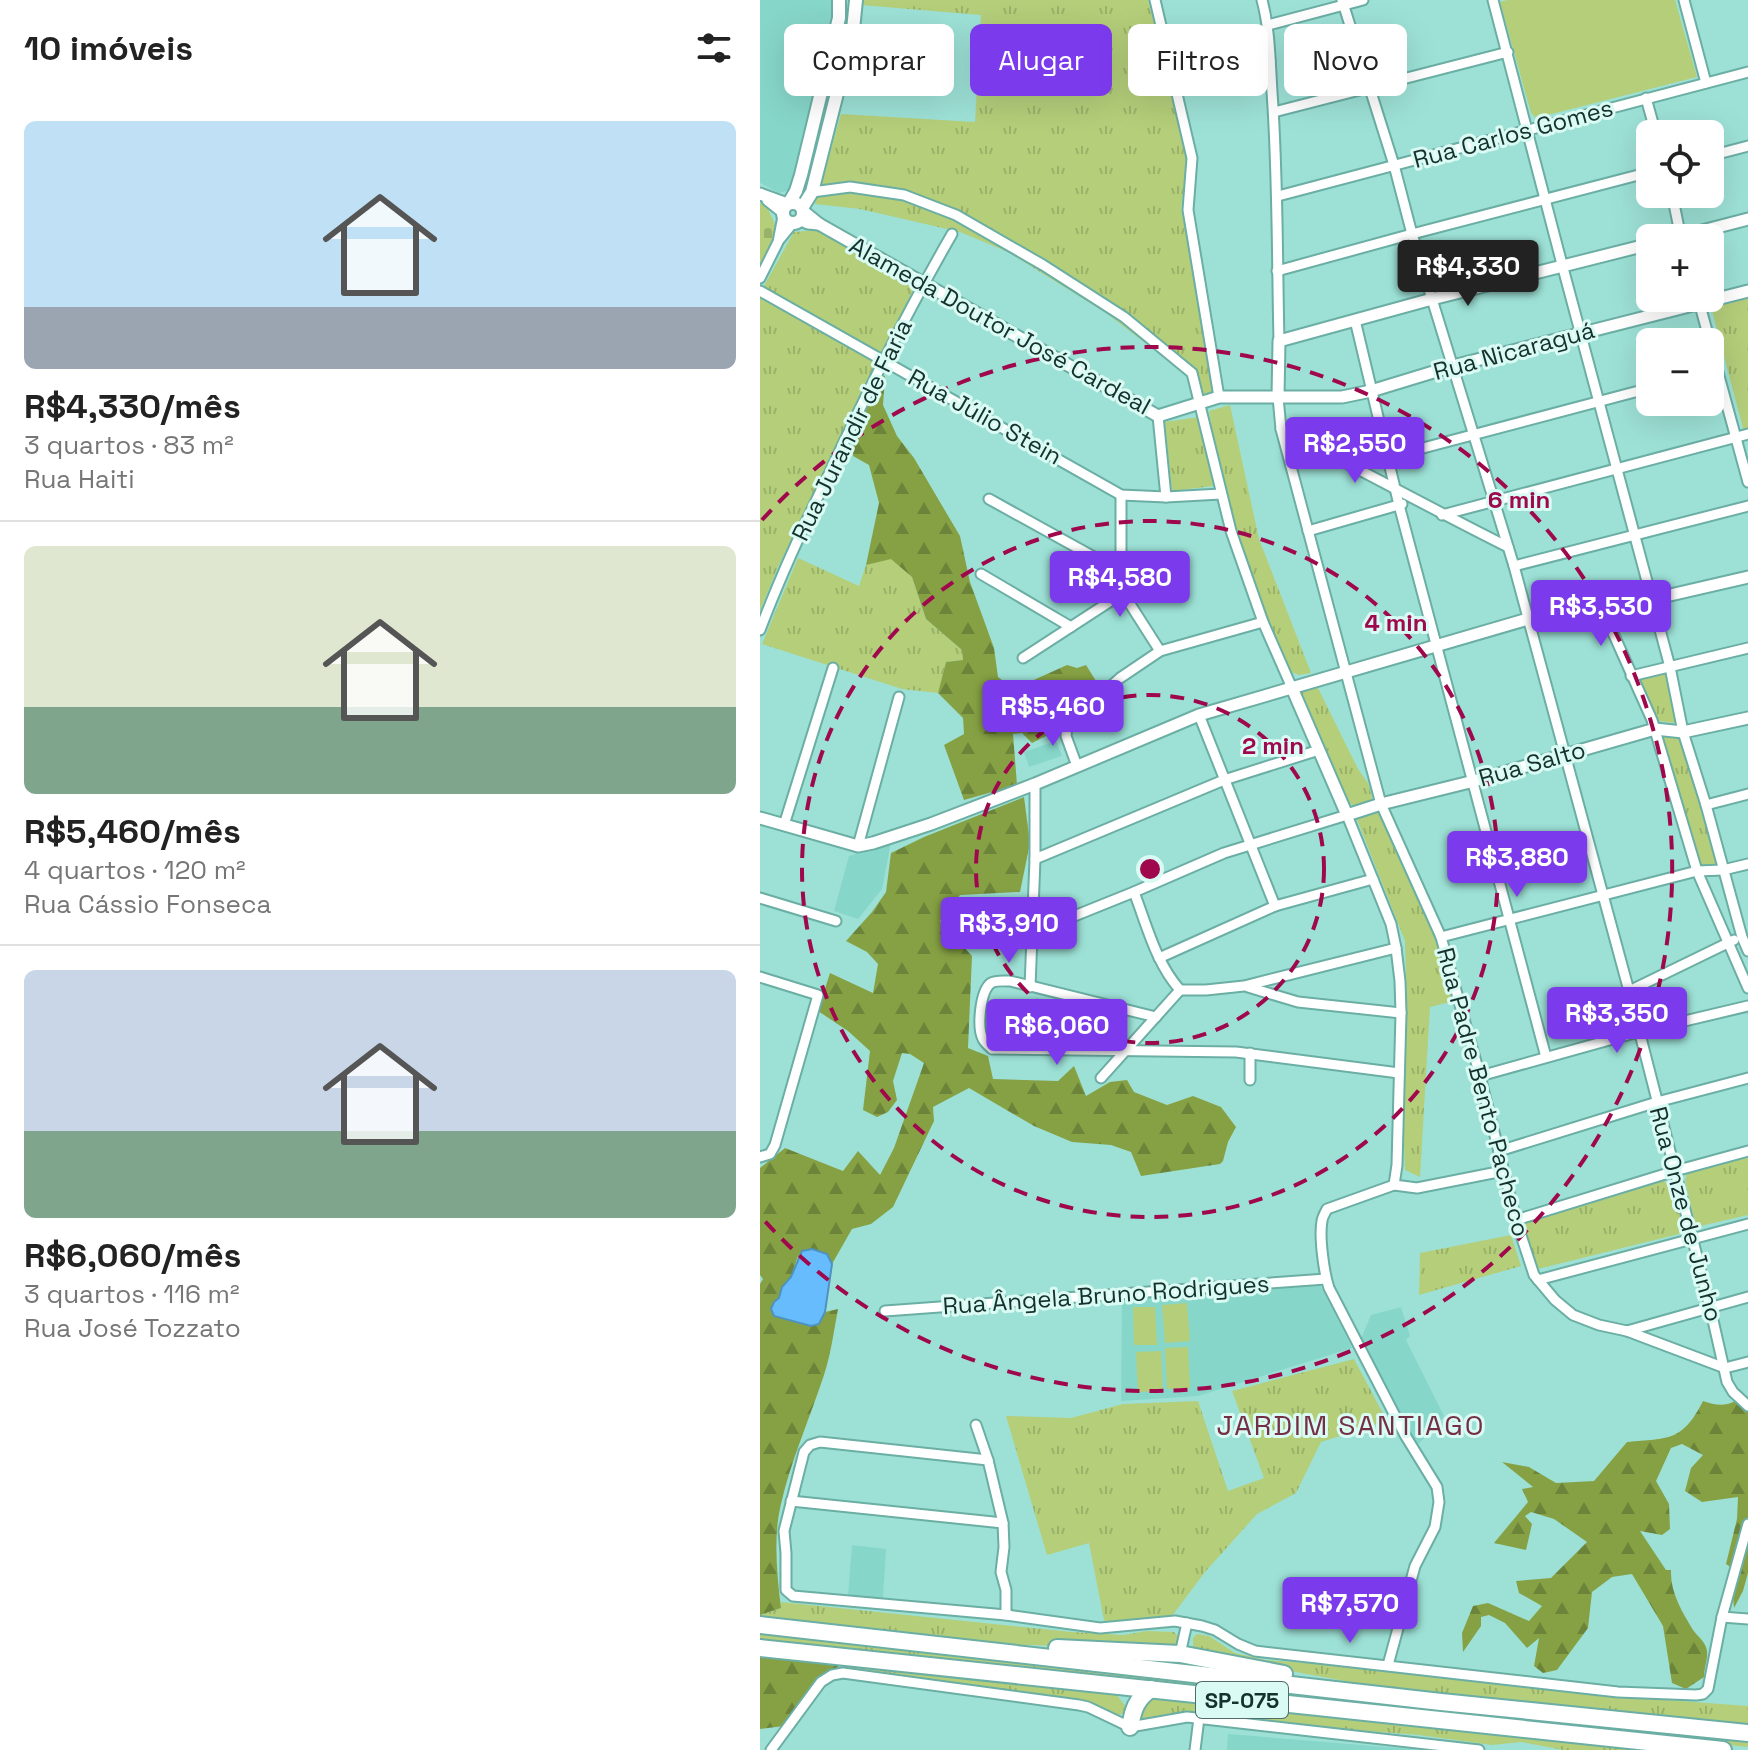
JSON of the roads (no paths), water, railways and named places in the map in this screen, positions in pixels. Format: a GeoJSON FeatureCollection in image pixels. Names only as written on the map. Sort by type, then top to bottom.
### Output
{"type":"FeatureCollection","features":[{"type":"Feature","properties":{"kind":"highway","name":"SP-075"},"geometry":{"type":"LineString","coordinates":[[760,1625],[1748,1733]]}},
{"type":"Feature","properties":{"kind":"highway","name":"SP-075"},"geometry":{"type":"LineString","coordinates":[[760,1648],[1723,1750]]}},
{"type":"Feature","properties":{"kind":"highway"},"geometry":{"type":"LineString","coordinates":[[974,1648],[1072,1648],[1180,1654],[1325,1681],[1367,1693]]}},
{"type":"Feature","properties":{"kind":"highway"},"geometry":{"type":"LineString","coordinates":[[1114,1686],[1127,1703],[1128,1727]]}},
{"type":"Feature","properties":{"kind":"highway"},"geometry":{"type":"LineString","coordinates":[[1128,1727],[1136,1702],[1151,1689]]}},
{"type":"Feature","properties":{"kind":"main road"},"geometry":{"type":"LineString","coordinates":[[838,24],[839,0]]}},
{"type":"Feature","properties":{"kind":"main road"},"geometry":{"type":"LineString","coordinates":[[854,24],[856,0]]}},
{"type":"Feature","properties":{"kind":"main road"},"geometry":{"type":"LineString","coordinates":[[793,212],[820,96]]}},
{"type":"Feature","properties":{"kind":"main road"},"geometry":{"type":"LineString","coordinates":[[793,212],[812,192],[836,96]]}},
{"type":"Feature","properties":{"kind":"street"},"geometry":{"type":"LineString","coordinates":[[1155,0],[1192,158],[1188,210],[1219,397]]}},
{"type":"Feature","properties":{"kind":"street","name":"Rua Padre Bento Pacheco"},"geometry":{"type":"LineString","coordinates":[[1262,0],[1268,24]]}},
{"type":"Feature","properties":{"kind":"street"},"geometry":{"type":"LineString","coordinates":[[1268,25],[1343,2],[1363,0]]}},
{"type":"Feature","properties":{"kind":"street"},"geometry":{"type":"LineString","coordinates":[[1493,0],[1670,667],[1683,732],[1748,951]]}},
{"type":"Feature","properties":{"kind":"street"},"geometry":{"type":"LineString","coordinates":[[1684,0],[1706,83]]}},
{"type":"Feature","properties":{"kind":"street","name":"Rua Onze de Junho"},"geometry":{"type":"LineString","coordinates":[[1343,2],[1350,24]]}},
{"type":"Feature","properties":{"kind":"street","name":"Rua Padre Bento Pacheco"},"geometry":{"type":"LineString","coordinates":[[1268,25],[1278,196],[1278,397],[1281,429],[1381,804],[1441,937],[1516,1220],[1534,1275],[1555,1300],[1573,1315],[1627,1331],[1725,1368]]}},
{"type":"Feature","properties":{"kind":"street"},"geometry":{"type":"LineString","coordinates":[[1407,78],[1508,52]]}},
{"type":"Feature","properties":{"kind":"street","name":"Rua Carlos Gomes"},"geometry":{"type":"LineString","coordinates":[[1278,196],[1748,72]]}},
{"type":"Feature","properties":{"kind":"street"},"geometry":{"type":"LineString","coordinates":[[1274,112],[1335,96]]}},
{"type":"Feature","properties":{"kind":"street","name":"Rua Onze de Junho"},"geometry":{"type":"LineString","coordinates":[[1373,96],[1514,566],[1629,991],[1725,1368]]}},
{"type":"Feature","properties":{"kind":"street"},"geometry":{"type":"LineString","coordinates":[[1646,98],[1652,120]]}},
{"type":"Feature","properties":{"kind":"street"},"geometry":{"type":"LineString","coordinates":[[1724,152],[1748,146]]}},
{"type":"Feature","properties":{"kind":"street"},"geometry":{"type":"LineString","coordinates":[[1277,271],[1636,176]]}},
{"type":"Feature","properties":{"kind":"street"},"geometry":{"type":"LineString","coordinates":[[812,192],[850,187],[904,195],[956,215],[1043,265],[1124,317],[1192,373],[1231,531],[1263,622],[1391,924],[1400,981],[1401,1013],[1394,1185]]}},
{"type":"Feature","properties":{"kind":"street","name":"Alameda Doutor José Cardeal"},"geometry":{"type":"LineString","coordinates":[[762,196],[808,223],[819,224],[1158,416],[1219,397],[1278,397]]}},
{"type":"Feature","properties":{"kind":"street"},"geometry":{"type":"LineString","coordinates":[[760,278],[793,212]]}},
{"type":"Feature","properties":{"kind":"street"},"geometry":{"type":"LineString","coordinates":[[1724,225],[1748,219]]}},
{"type":"Feature","properties":{"kind":"street","name":"Rua Jurandir de Faria"},"geometry":{"type":"LineString","coordinates":[[760,630],[817,498],[884,360],[952,234]]}},
{"type":"Feature","properties":{"kind":"street"},"geometry":{"type":"LineString","coordinates":[[1279,341],[1636,248]]}},
{"type":"Feature","properties":{"kind":"street","name":"Rua Júlio Stein"},"geometry":{"type":"LineString","coordinates":[[760,291],[1121,495],[1166,497],[1221,494]]}},
{"type":"Feature","properties":{"kind":"street","name":"Rua Nicaraguá"},"geometry":{"type":"LineString","coordinates":[[1724,296],[1748,291]]}},
{"type":"Feature","properties":{"kind":"street","name":"Rua Nicaraguá"},"geometry":{"type":"LineString","coordinates":[[1278,397],[1342,397],[1371,391],[1658,312]]}},
{"type":"Feature","properties":{"kind":"street"},"geometry":{"type":"LineString","coordinates":[[1355,320],[1399,505],[1546,1057]]}},
{"type":"Feature","properties":{"kind":"street"},"geometry":{"type":"LineString","coordinates":[[1389,457],[1636,392]]}},
{"type":"Feature","properties":{"kind":"street"},"geometry":{"type":"LineString","coordinates":[[1724,400],[1748,482]]}},
{"type":"Feature","properties":{"kind":"street"},"geometry":{"type":"LineString","coordinates":[[1158,416],[1166,497]]}},
{"type":"Feature","properties":{"kind":"street"},"geometry":{"type":"LineString","coordinates":[[1281,429],[1508,547]]}},
{"type":"Feature","properties":{"kind":"street"},"geometry":{"type":"LineString","coordinates":[[1442,515],[1748,434]]}},
{"type":"Feature","properties":{"kind":"street"},"geometry":{"type":"LineString","coordinates":[[1121,495],[1123,593],[1160,651]]}},
{"type":"Feature","properties":{"kind":"street"},"geometry":{"type":"LineString","coordinates":[[989,499],[1121,572]]}},
{"type":"Feature","properties":{"kind":"street"},"geometry":{"type":"LineString","coordinates":[[1308,531],[1417,501]]}},
{"type":"Feature","properties":{"kind":"street"},"geometry":{"type":"LineString","coordinates":[[1514,566],[1748,506]]}},
{"type":"Feature","properties":{"kind":"street"},"geometry":{"type":"LineString","coordinates":[[981,574],[1071,627]]}},
{"type":"Feature","properties":{"kind":"street"},"geometry":{"type":"LineString","coordinates":[[760,818],[858,846],[873,843],[1035,784],[1199,715],[1528,619],[1589,606],[1627,605],[1748,577]]}},
{"type":"Feature","properties":{"kind":"street"},"geometry":{"type":"LineString","coordinates":[[1023,658],[1123,593]]}},
{"type":"Feature","properties":{"kind":"street"},"geometry":{"type":"LineString","coordinates":[[1601,606],[1655,729],[1697,871],[1748,988]]}},
{"type":"Feature","properties":{"kind":"street"},"geometry":{"type":"LineString","coordinates":[[1077,766],[1066,736],[1067,725],[1120,678],[1160,651],[1263,622]]}},
{"type":"Feature","properties":{"kind":"street"},"geometry":{"type":"LineString","coordinates":[[1631,676],[1748,648]]}},
{"type":"Feature","properties":{"kind":"street"},"geometry":{"type":"LineString","coordinates":[[784,825],[833,668]]}},
{"type":"Feature","properties":{"kind":"street"},"geometry":{"type":"LineString","coordinates":[[858,846],[899,697]]}},
{"type":"Feature","properties":{"kind":"street"},"geometry":{"type":"LineString","coordinates":[[1199,715],[1275,906]]}},
{"type":"Feature","properties":{"kind":"street","name":"Rua Salto"},"geometry":{"type":"LineString","coordinates":[[1347,815],[1655,729],[1683,732],[1748,718]]}},
{"type":"Feature","properties":{"kind":"street"},"geometry":{"type":"LineString","coordinates":[[1035,859],[1224,780],[1319,750]]}},
{"type":"Feature","properties":{"kind":"street"},"geometry":{"type":"LineString","coordinates":[[1030,987],[1035,784]]}},
{"type":"Feature","properties":{"kind":"street"},"geometry":{"type":"LineString","coordinates":[[1706,805],[1748,794]]}},
{"type":"Feature","properties":{"kind":"street"},"geometry":{"type":"LineString","coordinates":[[1032,933],[1224,853],[1347,815]]}},
{"type":"Feature","properties":{"kind":"street"},"geometry":{"type":"LineString","coordinates":[[1441,937],[1697,871],[1723,870],[1748,864]]}},
{"type":"Feature","properties":{"kind":"street"},"geometry":{"type":"LineString","coordinates":[[1159,958],[1275,906],[1373,879]]}},
{"type":"Feature","properties":{"kind":"street"},"geometry":{"type":"LineString","coordinates":[[1134,892],[1159,958],[1180,990],[1244,986],[1396,948]]}},
{"type":"Feature","properties":{"kind":"street"},"geometry":{"type":"LineString","coordinates":[[760,898],[836,921]]}},
{"type":"Feature","properties":{"kind":"street"},"geometry":{"type":"LineString","coordinates":[[1629,991],[1745,936]]}},
{"type":"Feature","properties":{"kind":"street"},"geometry":{"type":"LineString","coordinates":[[760,977],[818,995],[775,1145],[765,1156]]}},
{"type":"Feature","properties":{"kind":"street"},"geometry":{"type":"LineString","coordinates":[[1283,977],[1290,996],[1298,1002]]}},
{"type":"Feature","properties":{"kind":"street"},"geometry":{"type":"LineString","coordinates":[[1156,1017],[1010,981],[997,981],[989,984],[984,992],[980,1030],[992,1049],[1250,1053],[1399,1073]]}},
{"type":"Feature","properties":{"kind":"street"},"geometry":{"type":"LineString","coordinates":[[1244,986],[1298,1002],[1401,1013]]}},
{"type":"Feature","properties":{"kind":"street"},"geometry":{"type":"LineString","coordinates":[[1101,1078],[1180,990]]}},
{"type":"Feature","properties":{"kind":"street"},"geometry":{"type":"LineString","coordinates":[[1480,1076],[1638,1032],[1748,1006]]}},
{"type":"Feature","properties":{"kind":"street"},"geometry":{"type":"LineString","coordinates":[[1250,1053],[1250,1080]]}},
{"type":"Feature","properties":{"kind":"street"},"geometry":{"type":"LineString","coordinates":[[1499,1151],[1657,1102],[1748,1078]]}},
{"type":"Feature","properties":{"kind":"street"},"geometry":{"type":"LineString","coordinates":[[1516,1220],[1748,1151]]}},
{"type":"Feature","properties":{"kind":"street"},"geometry":{"type":"LineString","coordinates":[[1388,1665],[1415,1566],[1435,1527],[1439,1502],[1437,1487],[1405,1435],[1329,1288],[1322,1219],[1327,1209],[1394,1185],[1417,1188],[1503,1171]]}},
{"type":"Feature","properties":{"kind":"street"},"geometry":{"type":"LineString","coordinates":[[1538,1280],[1748,1224]]}},
{"type":"Feature","properties":{"kind":"street","name":"Rua Ângela Bruno Rodrigues"},"geometry":{"type":"LineString","coordinates":[[885,1311],[1326,1279]]}},
{"type":"Feature","properties":{"kind":"street"},"geometry":{"type":"LineString","coordinates":[[1627,1331],[1748,1297]]}},
{"type":"Feature","properties":{"kind":"street"},"geometry":{"type":"LineString","coordinates":[[1748,1362],[1725,1368],[1727,1382],[1733,1392],[1748,1406]]}},
{"type":"Feature","properties":{"kind":"street"},"geometry":{"type":"LineString","coordinates":[[976,1425],[1003,1523],[1001,1572],[1006,1590],[1006,1615]]}},
{"type":"Feature","properties":{"kind":"street"},"geometry":{"type":"LineString","coordinates":[[988,1460],[820,1442],[810,1445],[804,1452],[784,1531],[786,1590],[793,1596],[1006,1615],[1100,1628],[1171,1621],[1215,1630],[1255,1651],[1618,1692],[1686,1696],[1703,1694],[1708,1689],[1722,1617],[1748,1524]]}},
{"type":"Feature","properties":{"kind":"street"},"geometry":{"type":"LineString","coordinates":[[791,1501],[1003,1523]]}},
{"type":"Feature","properties":{"kind":"street"},"geometry":{"type":"LineString","coordinates":[[1722,1617],[1748,1619]]}},
{"type":"Feature","properties":{"kind":"street"},"geometry":{"type":"LineString","coordinates":[[1180,1654],[1187,1623]]}},
{"type":"Feature","properties":{"kind":"street"},"geometry":{"type":"LineString","coordinates":[[771,1750],[821,1682],[843,1673],[1079,1705],[1128,1727],[1174,1718],[1199,1718],[1479,1750]]}},
{"type":"Feature","properties":{"kind":"street"},"geometry":{"type":"LineString","coordinates":[[1195,1750],[1199,1718]]}},
{"type":"Feature","properties":{"kind":"district","name":"JARDIM SANTIAGO"},"geometry":{"type":"Point","coordinates":[1351,1425]}}]}
